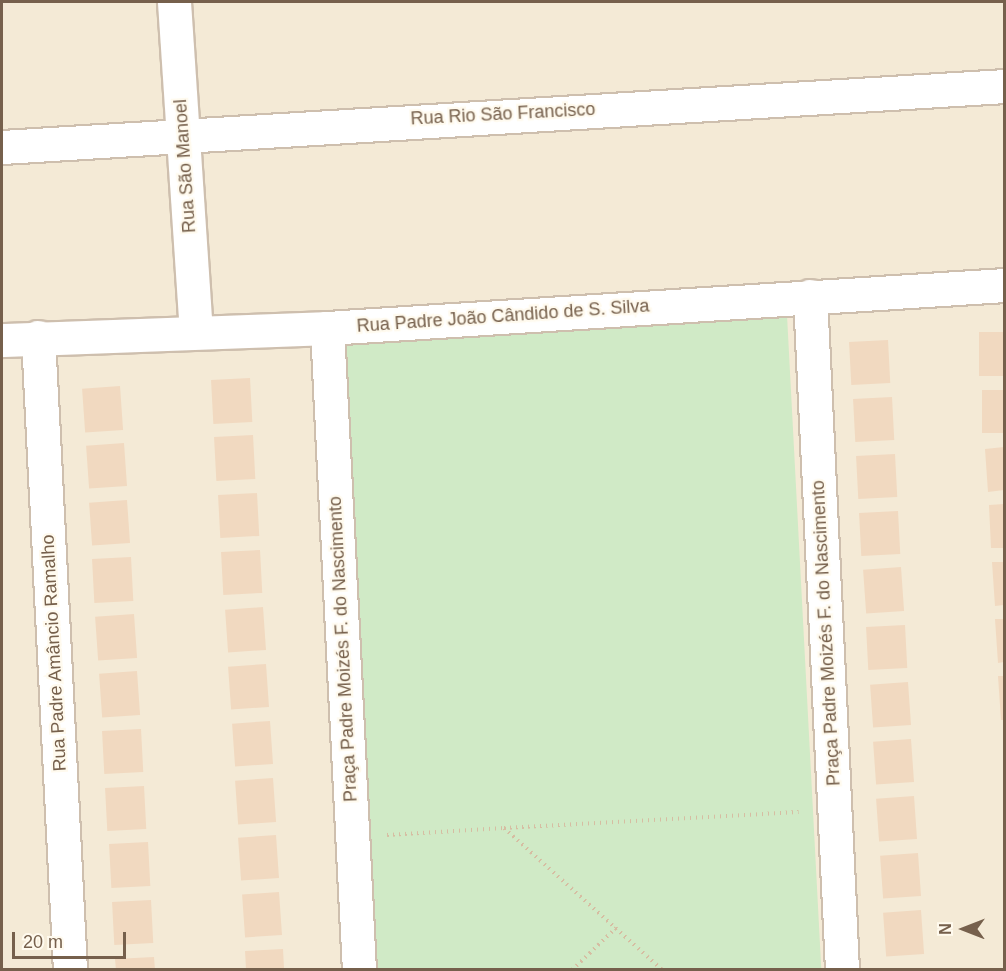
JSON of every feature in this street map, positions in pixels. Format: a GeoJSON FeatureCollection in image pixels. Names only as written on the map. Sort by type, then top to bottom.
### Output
{"type":"FeatureCollection","features":[{"type":"Feature","properties":{"kind":"street","name":"Rua São Manoel"},"geometry":{"type":"LineString","coordinates":[[174,2],[196,330]]}},
{"type":"Feature","properties":{"kind":"street","name":"Rua Rio São Francisco"},"geometry":{"type":"LineString","coordinates":[[2,147],[183,134],[1005,86]]}},
{"type":"Feature","properties":{"kind":"street","name":"Rua Padre João Cândido de S. Silva"},"geometry":{"type":"LineString","coordinates":[[2,339],[196,330],[327,328],[1005,285]]}},
{"type":"Feature","properties":{"kind":"street","name":"Praça Padre Moizés F. do Nascimento"},"geometry":{"type":"LineString","coordinates":[[810,296],[842,969]]}},
{"type":"Feature","properties":{"kind":"street","name":"Praça Padre Moizés F. do Nascimento"},"geometry":{"type":"LineString","coordinates":[[327,328],[359,969]]}},
{"type":"Feature","properties":{"kind":"street","name":"Rua Padre Amâncio Ramalho"},"geometry":{"type":"LineString","coordinates":[[38,337],[70,969]]}},
{"type":"Feature","properties":{"kind":"path"},"geometry":{"type":"LineString","coordinates":[[376,836],[805,812]]}},
{"type":"Feature","properties":{"kind":"path"},"geometry":{"type":"LineString","coordinates":[[504,828],[662,969]]}},
{"type":"Feature","properties":{"kind":"path"},"geometry":{"type":"LineString","coordinates":[[572,969],[616,928]]}},
{"type":"Feature","properties":{"kind":"shaded area"},"geometry":{"type":"Polygon","coordinates":[[[2,2],[1004,2],[1004,970],[2,970],[2,2]]]}},
{"type":"Feature","properties":{"kind":"green space"},"geometry":{"type":"Polygon","coordinates":[[[787,315],[821,969],[374,970],[341,338],[787,315]]]}},
{"type":"Feature","properties":{"kind":"building"},"geometry":{"type":"Polygon","coordinates":[[[979,332],[1004,332],[1004,376],[979,376],[979,332]]]}},
{"type":"Feature","properties":{"kind":"building"},"geometry":{"type":"Polygon","coordinates":[[[888,340],[890,383],[851,385],[849,342],[888,340]]]}},
{"type":"Feature","properties":{"kind":"building"},"geometry":{"type":"Polygon","coordinates":[[[250,378],[252,422],[213,424],[211,380],[250,378]]]}},
{"type":"Feature","properties":{"kind":"building"},"geometry":{"type":"Polygon","coordinates":[[[120,386],[123,430],[85,433],[82,389],[120,386]]]}},
{"type":"Feature","properties":{"kind":"building"},"geometry":{"type":"Polygon","coordinates":[[[982,390],[1004,390],[1004,433],[982,433],[982,390]]]}},
{"type":"Feature","properties":{"kind":"building"},"geometry":{"type":"Polygon","coordinates":[[[892,397],[894,440],[855,442],[853,399],[892,397]]]}},
{"type":"Feature","properties":{"kind":"building"},"geometry":{"type":"Polygon","coordinates":[[[253,435],[255,479],[216,481],[214,437],[253,435]]]}},
{"type":"Feature","properties":{"kind":"building"},"geometry":{"type":"Polygon","coordinates":[[[124,443],[127,486],[89,489],[86,446],[124,443]]]}},
{"type":"Feature","properties":{"kind":"building"},"geometry":{"type":"Polygon","coordinates":[[[1004,447],[1004,490],[988,492],[985,449],[1004,447]]]}},
{"type":"Feature","properties":{"kind":"building"},"geometry":{"type":"Polygon","coordinates":[[[895,454],[897,497],[858,499],[856,456],[895,454]]]}},
{"type":"Feature","properties":{"kind":"building"},"geometry":{"type":"Polygon","coordinates":[[[257,493],[259,536],[220,538],[218,495],[257,493]]]}},
{"type":"Feature","properties":{"kind":"building"},"geometry":{"type":"Polygon","coordinates":[[[127,500],[130,543],[92,546],[89,503],[127,500]]]}},
{"type":"Feature","properties":{"kind":"building"},"geometry":{"type":"Polygon","coordinates":[[[1004,504],[1004,548],[991,548],[989,505],[1004,504]]]}},
{"type":"Feature","properties":{"kind":"building"},"geometry":{"type":"Polygon","coordinates":[[[898,511],[900,554],[861,556],[859,513],[898,511]]]}},
{"type":"Feature","properties":{"kind":"building"},"geometry":{"type":"Polygon","coordinates":[[[260,550],[262,593],[223,595],[221,552],[260,550]]]}},
{"type":"Feature","properties":{"kind":"building"},"geometry":{"type":"Polygon","coordinates":[[[131,557],[133,601],[94,603],[92,559],[131,557]]]}},
{"type":"Feature","properties":{"kind":"building"},"geometry":{"type":"Polygon","coordinates":[[[992,562],[1004,562],[1004,605],[995,606],[992,562]]]}},
{"type":"Feature","properties":{"kind":"building"},"geometry":{"type":"Polygon","coordinates":[[[901,567],[904,611],[866,614],[863,570],[901,567]]]}},
{"type":"Feature","properties":{"kind":"building"},"geometry":{"type":"Polygon","coordinates":[[[263,607],[266,650],[228,653],[225,610],[263,607]]]}},
{"type":"Feature","properties":{"kind":"building"},"geometry":{"type":"Polygon","coordinates":[[[134,614],[137,658],[98,661],[95,617],[134,614]]]}},
{"type":"Feature","properties":{"kind":"building"},"geometry":{"type":"Polygon","coordinates":[[[995,619],[1004,619],[1004,662],[998,663],[995,619]]]}},
{"type":"Feature","properties":{"kind":"building"},"geometry":{"type":"Polygon","coordinates":[[[905,625],[907,668],[868,670],[866,627],[905,625]]]}},
{"type":"Feature","properties":{"kind":"building"},"geometry":{"type":"Polygon","coordinates":[[[266,664],[269,707],[231,710],[228,667],[266,664]]]}},
{"type":"Feature","properties":{"kind":"building"},"geometry":{"type":"Polygon","coordinates":[[[137,671],[140,715],[102,718],[99,674],[137,671]]]}},
{"type":"Feature","properties":{"kind":"building"},"geometry":{"type":"Polygon","coordinates":[[[998,676],[1004,676],[1004,720],[1001,720],[998,676]]]}},
{"type":"Feature","properties":{"kind":"building"},"geometry":{"type":"Polygon","coordinates":[[[908,682],[911,725],[873,728],[870,685],[908,682]]]}},
{"type":"Feature","properties":{"kind":"building"},"geometry":{"type":"Polygon","coordinates":[[[270,721],[273,764],[235,767],[232,724],[270,721]]]}},
{"type":"Feature","properties":{"kind":"building"},"geometry":{"type":"Polygon","coordinates":[[[141,729],[143,772],[104,774],[102,731],[141,729]]]}},
{"type":"Feature","properties":{"kind":"building"},"geometry":{"type":"Polygon","coordinates":[[[911,739],[914,782],[876,785],[873,742],[911,739]]]}},
{"type":"Feature","properties":{"kind":"building"},"geometry":{"type":"Polygon","coordinates":[[[273,778],[276,822],[238,825],[235,781],[273,778]]]}},
{"type":"Feature","properties":{"kind":"building"},"geometry":{"type":"Polygon","coordinates":[[[144,786],[146,829],[107,831],[105,788],[144,786]]]}},
{"type":"Feature","properties":{"kind":"building"},"geometry":{"type":"Polygon","coordinates":[[[914,796],[917,839],[879,842],[876,799],[914,796]]]}},
{"type":"Feature","properties":{"kind":"building"},"geometry":{"type":"Polygon","coordinates":[[[276,835],[279,878],[241,881],[238,838],[276,835]]]}},
{"type":"Feature","properties":{"kind":"building"},"geometry":{"type":"Polygon","coordinates":[[[148,842],[150,886],[111,888],[109,844],[148,842]]]}},
{"type":"Feature","properties":{"kind":"building"},"geometry":{"type":"Polygon","coordinates":[[[918,853],[921,896],[883,899],[880,856],[918,853]]]}},
{"type":"Feature","properties":{"kind":"building"},"geometry":{"type":"Polygon","coordinates":[[[279,892],[282,935],[245,937],[242,895],[279,892]]]}},
{"type":"Feature","properties":{"kind":"building"},"geometry":{"type":"Polygon","coordinates":[[[151,900],[153,943],[114,945],[112,902],[151,900]]]}},
{"type":"Feature","properties":{"kind":"building"},"geometry":{"type":"Polygon","coordinates":[[[921,910],[924,954],[886,957],[883,913],[921,910]]]}},
{"type":"Feature","properties":{"kind":"building"},"geometry":{"type":"Polygon","coordinates":[[[283,949],[284,970],[246,970],[245,951],[283,949]]]}},
{"type":"Feature","properties":{"kind":"building"},"geometry":{"type":"Polygon","coordinates":[[[154,957],[155,970],[116,970],[115,959],[154,957]]]}}]}
